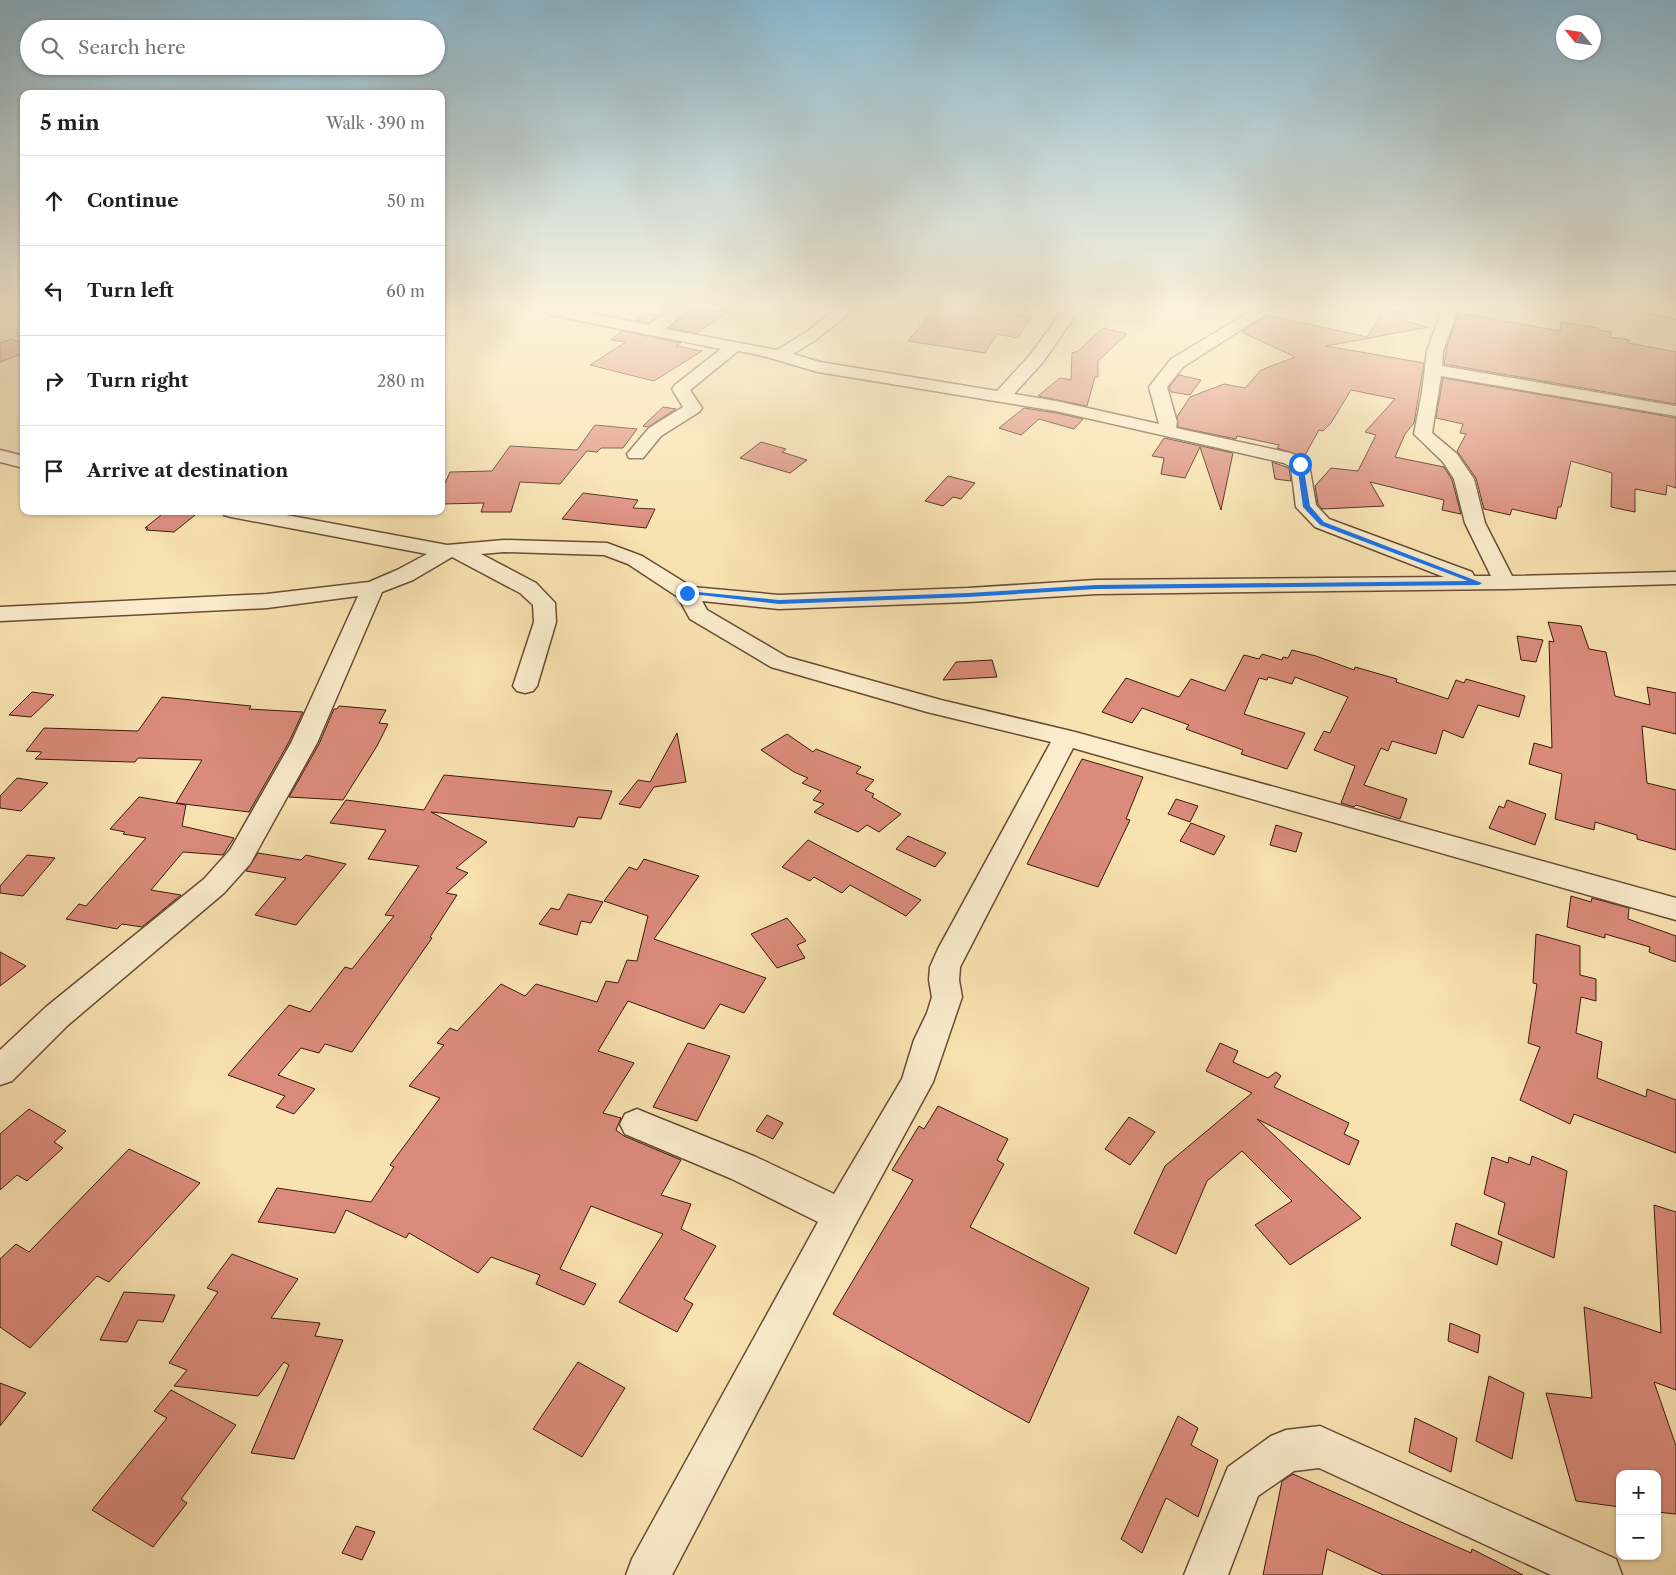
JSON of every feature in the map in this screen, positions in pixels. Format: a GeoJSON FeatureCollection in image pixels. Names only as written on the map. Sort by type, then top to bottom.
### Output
{"type":"FeatureCollection","features":[{"type":"Feature","properties":{"kind":"street"},"geometry":{"type":"LineString","coordinates":[[636,454],[654,432],[677,420],[693,408],[682,389],[689,384]]}},
{"type":"Feature","properties":{"kind":"street"},"geometry":{"type":"LineString","coordinates":[[930,384],[1003,395],[1295,461],[1302,468],[1306,507],[1322,523],[1479,583]]}},
{"type":"Feature","properties":{"kind":"street"},"geometry":{"type":"LineString","coordinates":[[1003,395],[1014,384]]}},
{"type":"Feature","properties":{"kind":"street"},"geometry":{"type":"LineString","coordinates":[[1161,384],[1158,387],[1168,422],[1166,432]]}},
{"type":"Feature","properties":{"kind":"street"},"geometry":{"type":"LineString","coordinates":[[1431,384],[1423,434],[1450,458],[1464,479],[1475,523],[1505,583]]}},
{"type":"Feature","properties":{"kind":"street"},"geometry":{"type":"LineString","coordinates":[[1516,384],[1676,411]]}},
{"type":"Feature","properties":{"kind":"street"},"geometry":{"type":"LineString","coordinates":[[0,456],[20,461]]}},
{"type":"Feature","properties":{"kind":"street"},"geometry":{"type":"LineString","coordinates":[[253,515],[454,551],[504,546],[607,549],[635,560],[687,593],[779,602],[968,595],[1096,587],[1505,583],[1676,578]]}},
{"type":"Feature","properties":{"kind":"street"},"geometry":{"type":"LineString","coordinates":[[0,614],[267,601],[373,588],[454,551]]}},
{"type":"Feature","properties":{"kind":"street"},"geometry":{"type":"LineString","coordinates":[[454,551],[528,588],[544,604],[545,622],[525,686]]}},
{"type":"Feature","properties":{"kind":"street"},"geometry":{"type":"LineString","coordinates":[[0,1071],[57,1016],[214,886],[240,857],[304,743],[373,588]]}},
{"type":"Feature","properties":{"kind":"street"},"geometry":{"type":"LineString","coordinates":[[687,593],[698,614],[779,662],[936,707],[1066,738],[1676,909]]}},
{"type":"Feature","properties":{"kind":"street"},"geometry":{"type":"LineString","coordinates":[[648,1575],[841,1215],[917,1082],[930,1040],[943,1013],[947,997],[944,980],[945,967],[1066,738]]}},
{"type":"Feature","properties":{"kind":"street"},"geometry":{"type":"LineString","coordinates":[[637,1124],[744,1168],[841,1215]]}},
{"type":"Feature","properties":{"kind":"street"},"geometry":{"type":"LineString","coordinates":[[1206,1575],[1243,1482],[1286,1451],[1320,1447],[1600,1575]]}},
{"type":"Feature","properties":{"kind":"building"},"geometry":{"type":"Polygon","coordinates":[[[1053,384],[1093,384],[1087,406],[1038,396],[1053,384]]]}},
{"type":"Feature","properties":{"kind":"building"},"geometry":{"type":"Polygon","coordinates":[[[1172,384],[1198,384],[1190,395],[1171,392],[1169,387],[1172,384]]]}},
{"type":"Feature","properties":{"kind":"building"},"geometry":{"type":"Polygon","coordinates":[[[1224,384],[1245,388],[1249,384],[1421,384],[1414,423],[1405,434],[1395,457],[1444,467],[1452,480],[1461,514],[1442,510],[1444,500],[1370,482],[1384,506],[1322,509],[1318,504],[1315,486],[1331,468],[1358,471],[1376,435],[1365,432],[1395,399],[1351,390],[1331,423],[1323,431],[1319,430],[1304,457],[1277,448],[1279,445],[1237,436],[1236,439],[1178,427],[1177,417],[1190,397],[1224,384]]]}},
{"type":"Feature","properties":{"kind":"building"},"geometry":{"type":"Polygon","coordinates":[[[1442,384],[1475,384],[1676,418],[1676,488],[1667,485],[1666,495],[1635,489],[1635,512],[1611,507],[1612,473],[1571,461],[1561,507],[1558,507],[1556,519],[1512,509],[1510,515],[1484,509],[1476,478],[1457,451],[1466,434],[1460,433],[1463,424],[1436,418],[1442,384]]]}},
{"type":"Feature","properties":{"kind":"building"},"geometry":{"type":"Polygon","coordinates":[[[1557,384],[1676,384],[1676,404],[1557,384]]]}},
{"type":"Feature","properties":{"kind":"building"},"geometry":{"type":"Polygon","coordinates":[[[663,407],[676,409],[648,427],[643,426],[663,407]]]}},
{"type":"Feature","properties":{"kind":"building"},"geometry":{"type":"Polygon","coordinates":[[[1024,408],[1083,419],[1074,429],[1039,419],[1021,435],[999,428],[1024,408]]]}},
{"type":"Feature","properties":{"kind":"building"},"geometry":{"type":"Polygon","coordinates":[[[595,425],[637,429],[623,448],[601,448],[597,452],[587,451],[560,484],[520,482],[511,512],[481,512],[484,503],[445,504],[445,483],[450,472],[492,471],[510,446],[577,450],[595,425]]]}},
{"type":"Feature","properties":{"kind":"building"},"geometry":{"type":"Polygon","coordinates":[[[1164,438],[1233,453],[1221,510],[1200,447],[1185,478],[1161,474],[1164,458],[1152,456],[1164,438]]]}},
{"type":"Feature","properties":{"kind":"building"},"geometry":{"type":"Polygon","coordinates":[[[761,442],[786,449],[782,452],[807,460],[790,473],[740,458],[761,442]]]}},
{"type":"Feature","properties":{"kind":"building"},"geometry":{"type":"Polygon","coordinates":[[[1272,462],[1289,468],[1291,481],[1275,479],[1272,462]]]}},
{"type":"Feature","properties":{"kind":"building"},"geometry":{"type":"Polygon","coordinates":[[[948,476],[975,483],[961,499],[953,497],[943,506],[925,501],[948,476]]]}},
{"type":"Feature","properties":{"kind":"building"},"geometry":{"type":"Polygon","coordinates":[[[583,493],[638,500],[633,508],[655,509],[646,528],[562,519],[583,493]]]}},
{"type":"Feature","properties":{"kind":"building"},"geometry":{"type":"Polygon","coordinates":[[[161,515],[195,515],[174,532],[146,530],[148,528],[145,528],[161,515]]]}},
{"type":"Feature","properties":{"kind":"building"},"geometry":{"type":"Polygon","coordinates":[[[1548,622],[1581,626],[1589,649],[1606,652],[1615,696],[1650,705],[1647,687],[1676,693],[1676,734],[1642,726],[1647,783],[1676,790],[1676,850],[1637,839],[1637,835],[1595,822],[1594,830],[1555,819],[1562,774],[1529,764],[1534,743],[1552,748],[1549,641],[1554,642],[1548,622]]]}},
{"type":"Feature","properties":{"kind":"building"},"geometry":{"type":"Polygon","coordinates":[[[1517,636],[1543,640],[1536,662],[1521,660],[1517,636]]]}},
{"type":"Feature","properties":{"kind":"building"},"geometry":{"type":"Polygon","coordinates":[[[1292,650],[1316,656],[1354,670],[1355,667],[1397,679],[1396,682],[1448,699],[1456,680],[1464,683],[1466,679],[1525,696],[1519,717],[1478,705],[1463,738],[1443,730],[1436,754],[1392,741],[1388,751],[1381,748],[1364,785],[1407,799],[1400,819],[1356,805],[1354,807],[1341,803],[1355,766],[1314,750],[1324,731],[1330,733],[1348,697],[1295,677],[1292,684],[1268,677],[1267,680],[1259,678],[1244,714],[1305,733],[1287,769],[1241,754],[1243,750],[1186,729],[1189,725],[1142,708],[1132,723],[1102,712],[1126,678],[1179,697],[1191,679],[1225,691],[1244,655],[1259,659],[1262,654],[1282,660],[1283,657],[1288,658],[1292,650]]]}},
{"type":"Feature","properties":{"kind":"building"},"geometry":{"type":"Polygon","coordinates":[[[992,660],[997,677],[943,680],[956,662],[992,660]]]}},
{"type":"Feature","properties":{"kind":"building"},"geometry":{"type":"Polygon","coordinates":[[[32,692],[54,695],[31,717],[9,715],[32,692]]]}},
{"type":"Feature","properties":{"kind":"building"},"geometry":{"type":"Polygon","coordinates":[[[162,697],[251,706],[249,709],[303,712],[289,742],[249,812],[176,803],[202,760],[138,758],[135,762],[130,762],[35,759],[42,752],[26,751],[44,728],[138,731],[162,697]]]}},
{"type":"Feature","properties":{"kind":"building"},"geometry":{"type":"Polygon","coordinates":[[[339,706],[386,710],[379,723],[388,724],[377,746],[343,800],[289,797],[319,744],[334,709],[337,709],[339,706]]]}},
{"type":"Feature","properties":{"kind":"building"},"geometry":{"type":"Polygon","coordinates":[[[677,733],[686,782],[654,787],[640,808],[619,804],[638,780],[650,782],[677,733]]]}},
{"type":"Feature","properties":{"kind":"building"},"geometry":{"type":"Polygon","coordinates":[[[787,734],[813,752],[816,749],[861,767],[856,773],[874,780],[865,790],[874,794],[872,797],[901,814],[879,832],[867,825],[858,832],[814,812],[824,804],[813,800],[821,791],[802,783],[808,778],[794,772],[761,750],[787,734]]]}},
{"type":"Feature","properties":{"kind":"building"},"geometry":{"type":"Polygon","coordinates":[[[1082,759],[1143,777],[1126,819],[1130,820],[1098,887],[1027,864],[1082,759]]]}},
{"type":"Feature","properties":{"kind":"building"},"geometry":{"type":"Polygon","coordinates":[[[444,775],[612,791],[601,819],[578,817],[574,827],[431,812],[487,842],[456,868],[468,873],[446,893],[457,895],[430,937],[432,938],[352,1052],[325,1044],[319,1053],[301,1048],[278,1075],[315,1089],[294,1114],[276,1107],[285,1096],[228,1075],[289,1005],[310,1012],[345,967],[352,969],[394,916],[385,915],[419,866],[368,859],[386,830],[330,823],[346,800],[424,810],[444,775]]]}},
{"type":"Feature","properties":{"kind":"building"},"geometry":{"type":"Polygon","coordinates":[[[17,778],[48,783],[21,811],[0,808],[0,796],[17,778]]]}},
{"type":"Feature","properties":{"kind":"building"},"geometry":{"type":"Polygon","coordinates":[[[139,797],[186,805],[182,826],[234,838],[223,855],[183,852],[151,890],[181,895],[142,927],[122,924],[117,929],[66,919],[79,904],[86,906],[146,838],[123,834],[125,832],[110,829],[139,797]]]}},
{"type":"Feature","properties":{"kind":"building"},"geometry":{"type":"Polygon","coordinates":[[[1176,799],[1198,806],[1190,822],[1168,814],[1176,799]]]}},
{"type":"Feature","properties":{"kind":"building"},"geometry":{"type":"Polygon","coordinates":[[[1507,800],[1546,814],[1535,845],[1489,828],[1499,806],[1504,808],[1507,800]]]}},
{"type":"Feature","properties":{"kind":"building"},"geometry":{"type":"Polygon","coordinates":[[[1191,823],[1225,836],[1214,855],[1180,841],[1191,823]]]}},
{"type":"Feature","properties":{"kind":"building"},"geometry":{"type":"Polygon","coordinates":[[[1276,825],[1302,833],[1296,852],[1270,845],[1276,825]]]}},
{"type":"Feature","properties":{"kind":"building"},"geometry":{"type":"Polygon","coordinates":[[[908,836],[946,853],[935,867],[896,849],[908,836]]]}},
{"type":"Feature","properties":{"kind":"building"},"geometry":{"type":"Polygon","coordinates":[[[808,840],[921,900],[906,916],[850,885],[842,893],[814,877],[810,881],[782,867],[808,840]]]}},
{"type":"Feature","properties":{"kind":"building"},"geometry":{"type":"Polygon","coordinates":[[[258,853],[301,860],[306,855],[346,864],[296,925],[255,915],[286,878],[246,871],[258,853]]]}},
{"type":"Feature","properties":{"kind":"building"},"geometry":{"type":"Polygon","coordinates":[[[27,855],[55,858],[23,896],[0,893],[0,886],[27,855]]]}},
{"type":"Feature","properties":{"kind":"building"},"geometry":{"type":"Polygon","coordinates":[[[644,859],[699,876],[654,939],[766,978],[744,1013],[720,1004],[704,1029],[628,1001],[598,1051],[634,1063],[603,1113],[621,1118],[616,1130],[624,1136],[681,1160],[661,1195],[691,1204],[681,1229],[716,1246],[684,1299],[693,1304],[677,1332],[619,1302],[663,1234],[591,1206],[560,1269],[596,1284],[584,1305],[536,1284],[540,1275],[491,1257],[478,1273],[409,1233],[406,1238],[346,1210],[335,1233],[258,1222],[277,1188],[371,1202],[394,1167],[390,1165],[440,1098],[409,1086],[444,1045],[437,1043],[450,1028],[457,1031],[501,984],[525,996],[536,984],[597,1002],[606,981],[618,983],[627,960],[637,961],[648,916],[604,901],[629,867],[637,870],[644,859]]]}},
{"type":"Feature","properties":{"kind":"building"},"geometry":{"type":"Polygon","coordinates":[[[568,894],[603,902],[591,923],[581,921],[577,935],[539,924],[551,908],[559,910],[568,894]]]}},
{"type":"Feature","properties":{"kind":"building"},"geometry":{"type":"Polygon","coordinates":[[[1571,896],[1591,902],[1592,898],[1629,908],[1628,919],[1676,936],[1676,962],[1649,952],[1650,947],[1605,934],[1605,938],[1567,927],[1571,896]]]}},
{"type":"Feature","properties":{"kind":"building"},"geometry":{"type":"Polygon","coordinates":[[[787,918],[806,941],[797,945],[805,958],[777,968],[751,934],[787,918]]]}},
{"type":"Feature","properties":{"kind":"building"},"geometry":{"type":"Polygon","coordinates":[[[1536,934],[1580,946],[1580,975],[1596,979],[1596,1001],[1581,997],[1576,1033],[1602,1042],[1597,1078],[1646,1097],[1647,1089],[1676,1100],[1676,1153],[1574,1114],[1570,1124],[1520,1100],[1540,1047],[1528,1043],[1537,984],[1533,983],[1536,934]]]}},
{"type":"Feature","properties":{"kind":"building"},"geometry":{"type":"Polygon","coordinates":[[[0,952],[26,966],[0,986],[0,952]]]}},
{"type":"Feature","properties":{"kind":"building"},"geometry":{"type":"Polygon","coordinates":[[[688,1043],[730,1056],[697,1121],[653,1107],[688,1043]]]}},
{"type":"Feature","properties":{"kind":"building"},"geometry":{"type":"Polygon","coordinates":[[[1220,1043],[1238,1051],[1233,1062],[1268,1078],[1276,1072],[1281,1076],[1274,1087],[1349,1123],[1344,1134],[1359,1141],[1349,1165],[1257,1119],[1361,1218],[1290,1265],[1255,1225],[1292,1201],[1242,1151],[1207,1181],[1176,1254],[1134,1233],[1165,1166],[1252,1093],[1206,1071],[1220,1043]]]}},
{"type":"Feature","properties":{"kind":"building"},"geometry":{"type":"Polygon","coordinates":[[[938,1106],[1008,1139],[997,1160],[1004,1164],[970,1227],[1089,1288],[1029,1423],[833,1314],[913,1180],[892,1170],[919,1126],[924,1129],[938,1106]]]}},
{"type":"Feature","properties":{"kind":"building"},"geometry":{"type":"Polygon","coordinates":[[[29,1109],[66,1131],[54,1142],[63,1148],[27,1181],[17,1175],[0,1190],[0,1134],[29,1109]]]}},
{"type":"Feature","properties":{"kind":"building"},"geometry":{"type":"Polygon","coordinates":[[[767,1115],[783,1123],[773,1139],[756,1131],[767,1115]]]}},
{"type":"Feature","properties":{"kind":"building"},"geometry":{"type":"Polygon","coordinates":[[[1129,1117],[1155,1132],[1130,1165],[1105,1149],[1129,1117]]]}},
{"type":"Feature","properties":{"kind":"building"},"geometry":{"type":"Polygon","coordinates":[[[129,1149],[200,1183],[109,1282],[97,1276],[30,1348],[0,1327],[0,1259],[16,1244],[29,1252],[129,1149]]]}},
{"type":"Feature","properties":{"kind":"building"},"geometry":{"type":"Polygon","coordinates":[[[1532,1156],[1567,1171],[1554,1258],[1498,1234],[1505,1203],[1484,1194],[1492,1157],[1508,1163],[1509,1157],[1530,1165],[1532,1156]]]}},
{"type":"Feature","properties":{"kind":"building"},"geometry":{"type":"Polygon","coordinates":[[[1654,1205],[1676,1212],[1676,1390],[1654,1382],[1676,1446],[1676,1514],[1661,1512],[1661,1470],[1616,1470],[1616,1506],[1576,1501],[1546,1393],[1592,1398],[1584,1307],[1661,1333],[1654,1205]]]}},
{"type":"Feature","properties":{"kind":"building"},"geometry":{"type":"Polygon","coordinates":[[[1456,1223],[1502,1242],[1497,1265],[1451,1245],[1456,1223]]]}},
{"type":"Feature","properties":{"kind":"building"},"geometry":{"type":"Polygon","coordinates":[[[232,1254],[298,1279],[271,1318],[320,1323],[315,1336],[343,1340],[294,1459],[251,1453],[289,1365],[284,1362],[258,1396],[174,1386],[187,1370],[169,1363],[218,1292],[207,1288],[232,1254]]]}},
{"type":"Feature","properties":{"kind":"building"},"geometry":{"type":"Polygon","coordinates":[[[124,1292],[175,1295],[163,1322],[138,1320],[127,1342],[100,1340],[124,1292]]]}},
{"type":"Feature","properties":{"kind":"building"},"geometry":{"type":"Polygon","coordinates":[[[1450,1323],[1480,1335],[1478,1353],[1448,1341],[1450,1323]]]}},
{"type":"Feature","properties":{"kind":"building"},"geometry":{"type":"Polygon","coordinates":[[[578,1362],[625,1388],[582,1457],[533,1429],[578,1362]]]}},
{"type":"Feature","properties":{"kind":"building"},"geometry":{"type":"Polygon","coordinates":[[[1489,1376],[1524,1393],[1512,1459],[1476,1441],[1489,1376]]]}},
{"type":"Feature","properties":{"kind":"building"},"geometry":{"type":"Polygon","coordinates":[[[0,1383],[26,1393],[0,1426],[0,1383]]]}},
{"type":"Feature","properties":{"kind":"building"},"geometry":{"type":"Polygon","coordinates":[[[171,1390],[236,1425],[181,1499],[187,1503],[153,1547],[92,1510],[167,1418],[154,1411],[171,1390]]]}},
{"type":"Feature","properties":{"kind":"building"},"geometry":{"type":"Polygon","coordinates":[[[1178,1416],[1198,1428],[1191,1445],[1218,1460],[1198,1517],[1166,1498],[1142,1553],[1121,1539],[1178,1416]]]}},
{"type":"Feature","properties":{"kind":"building"},"geometry":{"type":"Polygon","coordinates":[[[1415,1418],[1457,1438],[1451,1472],[1409,1452],[1415,1418]]]}},
{"type":"Feature","properties":{"kind":"building"},"geometry":{"type":"Polygon","coordinates":[[[1293,1474],[1471,1553],[1472,1549],[1523,1575],[1383,1575],[1327,1549],[1322,1575],[1263,1575],[1282,1481],[1293,1474]]]}},
{"type":"Feature","properties":{"kind":"building"},"geometry":{"type":"Polygon","coordinates":[[[356,1526],[375,1532],[362,1560],[342,1553],[356,1526]]]}},
{"type":"Feature","properties":{"kind":"route"},"geometry":{"type":"LineString","coordinates":[[687,593],[779,602],[968,595],[1096,587],[1479,583],[1322,523],[1306,507],[1300,464]]}}]}
